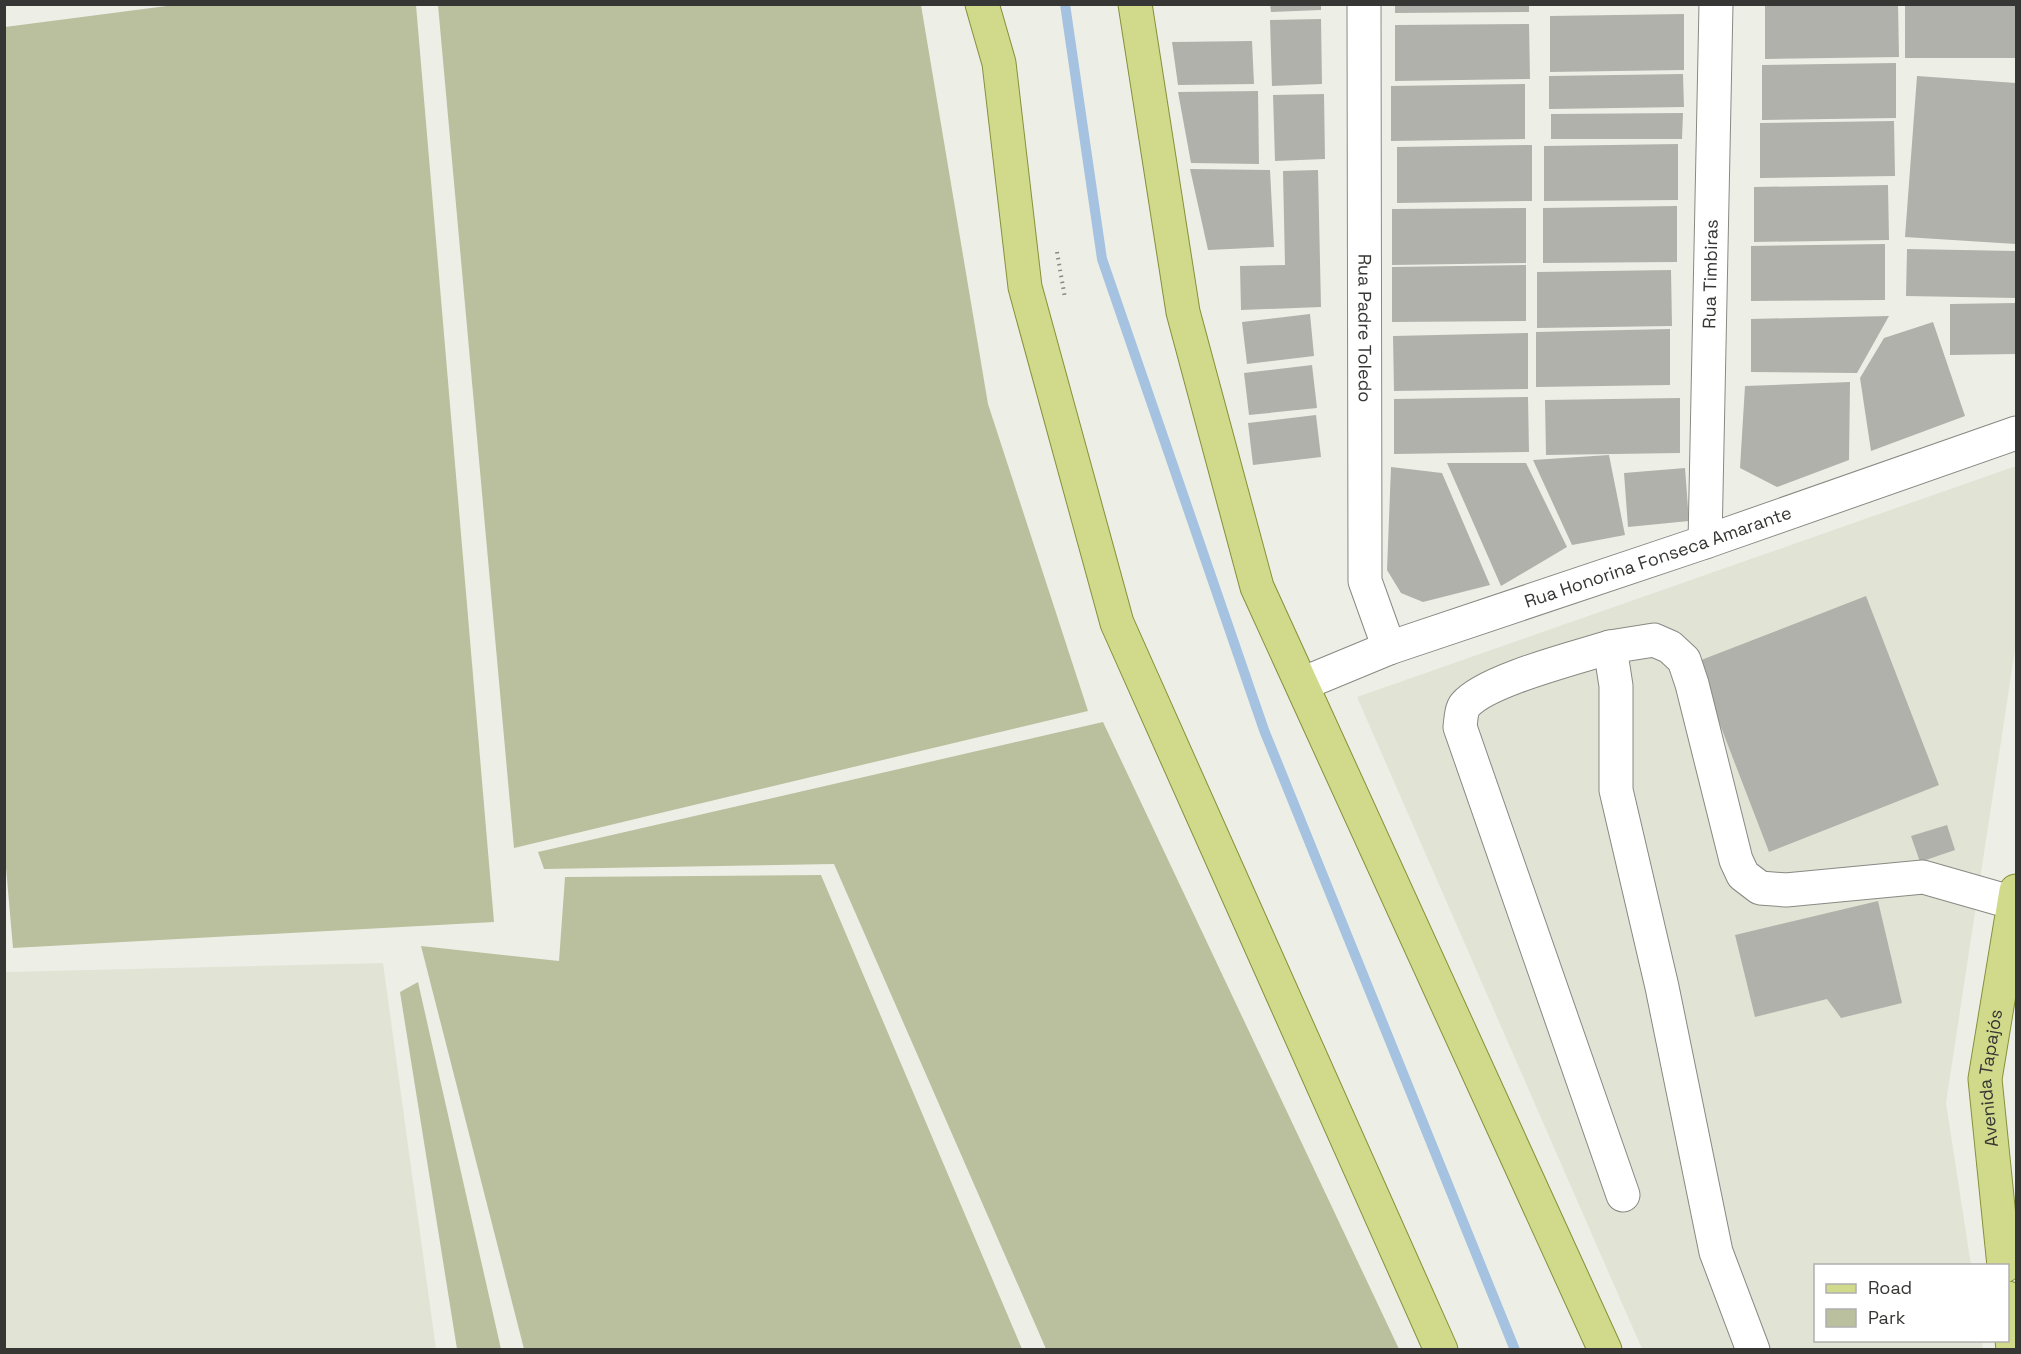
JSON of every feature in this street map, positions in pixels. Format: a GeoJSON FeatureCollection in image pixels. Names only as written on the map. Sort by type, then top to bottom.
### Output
{"type":"FeatureCollection","features":[{"type":"Feature","properties":{"kind":"main road"},"geometry":{"type":"LineString","coordinates":[[982,4],[999,63],[1025,287],[1117,623],[1441,1350]]}},
{"type":"Feature","properties":{"kind":"main road"},"geometry":{"type":"LineString","coordinates":[[1135,4],[1183,312],[1257,587],[1605,1350]]}},
{"type":"Feature","properties":{"kind":"main road","name":"Avenida Tapajós"},"geometry":{"type":"LineString","coordinates":[[2004,1264],[1985,1079],[2015,897]]}},
{"type":"Feature","properties":{"kind":"main road"},"geometry":{"type":"LineString","coordinates":[[2009,1315],[2013,1350]]}},
{"type":"Feature","properties":{"kind":"street","name":"Rua Padre Toledo"},"geometry":{"type":"LineString","coordinates":[[1364,4],[1365,581],[1389,648]]}},
{"type":"Feature","properties":{"kind":"street","name":"Rua Timbiras"},"geometry":{"type":"LineString","coordinates":[[1705,542],[1716,4]]}},
{"type":"Feature","properties":{"kind":"street","name":"Rua Honorina Fonseca Amarante"},"geometry":{"type":"LineString","coordinates":[[1302,684],[1389,648],[1705,542],[2016,433]]}},
{"type":"Feature","properties":{"kind":"street"},"geometry":{"type":"LineString","coordinates":[[1623,1195],[1460,727],[1463,707],[1481,691],[1610,648],[1654,639],[1670,647],[1684,660],[1736,860],[1743,875],[1760,888],[1786,890],[1923,877],[2015,897]]}},
{"type":"Feature","properties":{"kind":"street"},"geometry":{"type":"LineString","coordinates":[[1610,648],[1616,686],[1616,790],[1665,998],[1716,1252],[1753,1350]]}},
{"type":"Feature","properties":{"kind":"path"},"geometry":{"type":"LineString","coordinates":[[1057,250],[1067,308]]}},
{"type":"Feature","properties":{"kind":"shaded area"},"geometry":{"type":"Polygon","coordinates":[[[2016,466],[2016,643],[1946,1103],[1971,1264],[1814,1264],[1814,1342],[1982,1342],[1983,1349],[1642,1349],[1357,697],[2016,466]]]}},
{"type":"Feature","properties":{"kind":"shaded area"},"geometry":{"type":"Polygon","coordinates":[[[383,963],[436,1349],[5,1349],[5,972],[383,963]]]}},
{"type":"Feature","properties":{"kind":"green space"},"geometry":{"type":"Polygon","coordinates":[[[182,4],[416,5],[494,922],[13,948],[4,845],[5,27],[182,4]]]}},
{"type":"Feature","properties":{"kind":"green space"},"geometry":{"type":"Polygon","coordinates":[[[438,5],[921,5],[988,404],[1088,711],[514,848],[438,5]]]}},
{"type":"Feature","properties":{"kind":"green space"},"geometry":{"type":"Polygon","coordinates":[[[1103,722],[1399,1349],[1046,1349],[834,864],[544,869],[538,852],[1103,722]]]}},
{"type":"Feature","properties":{"kind":"green space"},"geometry":{"type":"Polygon","coordinates":[[[821,875],[1022,1349],[524,1349],[421,946],[559,961],[565,877],[821,875]]]}},
{"type":"Feature","properties":{"kind":"green space"},"geometry":{"type":"Polygon","coordinates":[[[418,982],[501,1349],[457,1349],[400,992],[418,982]]]}},
{"type":"Feature","properties":{"kind":"building"},"geometry":{"type":"Polygon","coordinates":[[[1270,4],[1321,4],[1321,10],[1271,12],[1270,4]]]}},
{"type":"Feature","properties":{"kind":"building"},"geometry":{"type":"Polygon","coordinates":[[[1395,4],[1529,4],[1529,12],[1395,13],[1395,4]]]}},
{"type":"Feature","properties":{"kind":"building"},"geometry":{"type":"Polygon","coordinates":[[[1765,4],[1898,4],[1899,57],[1765,59],[1765,4]]]}},
{"type":"Feature","properties":{"kind":"building"},"geometry":{"type":"Polygon","coordinates":[[[1905,4],[2016,4],[2016,58],[1905,58],[1905,4]]]}},
{"type":"Feature","properties":{"kind":"building"},"geometry":{"type":"Polygon","coordinates":[[[1684,14],[1684,70],[1550,72],[1550,16],[1684,14]]]}},
{"type":"Feature","properties":{"kind":"building"},"geometry":{"type":"Polygon","coordinates":[[[1321,19],[1322,84],[1272,86],[1270,20],[1321,19]]]}},
{"type":"Feature","properties":{"kind":"building"},"geometry":{"type":"Polygon","coordinates":[[[1529,24],[1530,79],[1395,81],[1395,25],[1529,24]]]}},
{"type":"Feature","properties":{"kind":"building"},"geometry":{"type":"Polygon","coordinates":[[[1252,41],[1254,84],[1178,85],[1172,42],[1252,41]]]}},
{"type":"Feature","properties":{"kind":"building"},"geometry":{"type":"Polygon","coordinates":[[[1896,63],[1896,118],[1762,120],[1762,65],[1896,63]]]}},
{"type":"Feature","properties":{"kind":"building"},"geometry":{"type":"Polygon","coordinates":[[[1683,74],[1684,107],[1549,109],[1549,76],[1683,74]]]}},
{"type":"Feature","properties":{"kind":"building"},"geometry":{"type":"Polygon","coordinates":[[[1917,76],[2016,83],[2016,244],[1905,237],[1917,76]]]}},
{"type":"Feature","properties":{"kind":"building"},"geometry":{"type":"Polygon","coordinates":[[[1525,84],[1525,139],[1391,141],[1391,86],[1525,84]]]}},
{"type":"Feature","properties":{"kind":"building"},"geometry":{"type":"Polygon","coordinates":[[[1258,91],[1259,164],[1191,163],[1178,92],[1258,91]]]}},
{"type":"Feature","properties":{"kind":"building"},"geometry":{"type":"Polygon","coordinates":[[[1324,94],[1325,159],[1275,161],[1273,95],[1324,94]]]}},
{"type":"Feature","properties":{"kind":"building"},"geometry":{"type":"Polygon","coordinates":[[[1683,113],[1682,139],[1551,139],[1551,114],[1683,113]]]}},
{"type":"Feature","properties":{"kind":"building"},"geometry":{"type":"Polygon","coordinates":[[[1894,121],[1895,176],[1760,178],[1760,123],[1894,121]]]}},
{"type":"Feature","properties":{"kind":"building"},"geometry":{"type":"Polygon","coordinates":[[[1678,144],[1678,200],[1544,201],[1544,146],[1678,144]]]}},
{"type":"Feature","properties":{"kind":"building"},"geometry":{"type":"Polygon","coordinates":[[[1532,145],[1532,201],[1397,203],[1397,147],[1532,145]]]}},
{"type":"Feature","properties":{"kind":"building"},"geometry":{"type":"Polygon","coordinates":[[[1190,169],[1270,170],[1274,247],[1208,250],[1190,169]]]}},
{"type":"Feature","properties":{"kind":"building"},"geometry":{"type":"Polygon","coordinates":[[[1318,170],[1321,307],[1241,310],[1240,266],[1285,265],[1283,171],[1318,170]]]}},
{"type":"Feature","properties":{"kind":"building"},"geometry":{"type":"Polygon","coordinates":[[[1888,185],[1889,240],[1754,242],[1754,187],[1888,185]]]}},
{"type":"Feature","properties":{"kind":"building"},"geometry":{"type":"Polygon","coordinates":[[[1677,206],[1677,262],[1543,263],[1543,208],[1677,206]]]}},
{"type":"Feature","properties":{"kind":"building"},"geometry":{"type":"Polygon","coordinates":[[[1526,208],[1526,263],[1392,265],[1392,209],[1526,208]]]}},
{"type":"Feature","properties":{"kind":"building"},"geometry":{"type":"Polygon","coordinates":[[[1885,244],[1885,300],[1751,301],[1751,246],[1885,244]]]}},
{"type":"Feature","properties":{"kind":"building"},"geometry":{"type":"Polygon","coordinates":[[[1907,249],[2016,251],[2016,298],[1906,296],[1907,249]]]}},
{"type":"Feature","properties":{"kind":"building"},"geometry":{"type":"Polygon","coordinates":[[[1526,265],[1526,321],[1392,322],[1392,267],[1526,265]]]}},
{"type":"Feature","properties":{"kind":"building"},"geometry":{"type":"Polygon","coordinates":[[[1671,270],[1672,326],[1537,328],[1537,272],[1671,270]]]}},
{"type":"Feature","properties":{"kind":"building"},"geometry":{"type":"Polygon","coordinates":[[[2016,303],[2016,354],[1950,355],[1950,304],[2016,303]]]}},
{"type":"Feature","properties":{"kind":"building"},"geometry":{"type":"Polygon","coordinates":[[[1310,314],[1314,356],[1247,364],[1242,322],[1310,314]]]}},
{"type":"Feature","properties":{"kind":"building"},"geometry":{"type":"Polygon","coordinates":[[[1889,316],[1857,373],[1751,372],[1751,319],[1889,316]]]}},
{"type":"Feature","properties":{"kind":"building"},"geometry":{"type":"Polygon","coordinates":[[[1933,322],[1965,416],[1871,451],[1860,378],[1884,338],[1933,322]]]}},
{"type":"Feature","properties":{"kind":"building"},"geometry":{"type":"Polygon","coordinates":[[[1670,329],[1670,385],[1536,387],[1536,332],[1670,329]]]}},
{"type":"Feature","properties":{"kind":"building"},"geometry":{"type":"Polygon","coordinates":[[[1528,333],[1528,389],[1394,391],[1393,336],[1528,333]]]}},
{"type":"Feature","properties":{"kind":"building"},"geometry":{"type":"Polygon","coordinates":[[[1312,365],[1317,408],[1249,415],[1244,373],[1312,365]]]}},
{"type":"Feature","properties":{"kind":"building"},"geometry":{"type":"Polygon","coordinates":[[[1850,382],[1849,460],[1777,487],[1740,468],[1745,386],[1850,382]]]}},
{"type":"Feature","properties":{"kind":"building"},"geometry":{"type":"Polygon","coordinates":[[[1528,397],[1529,452],[1394,454],[1394,399],[1528,397]]]}},
{"type":"Feature","properties":{"kind":"building"},"geometry":{"type":"Polygon","coordinates":[[[1680,398],[1680,453],[1546,455],[1545,400],[1680,398]]]}},
{"type":"Feature","properties":{"kind":"building"},"geometry":{"type":"Polygon","coordinates":[[[1316,415],[1321,457],[1253,465],[1248,423],[1316,415]]]}},
{"type":"Feature","properties":{"kind":"building"},"geometry":{"type":"Polygon","coordinates":[[[1609,455],[1625,535],[1572,545],[1533,460],[1609,455]]]}},
{"type":"Feature","properties":{"kind":"building"},"geometry":{"type":"Polygon","coordinates":[[[1447,463],[1526,463],[1567,547],[1501,586],[1447,463]]]}},
{"type":"Feature","properties":{"kind":"building"},"geometry":{"type":"Polygon","coordinates":[[[1391,467],[1442,473],[1490,585],[1423,602],[1401,593],[1387,570],[1391,467]]]}},
{"type":"Feature","properties":{"kind":"building"},"geometry":{"type":"Polygon","coordinates":[[[1685,468],[1689,521],[1628,527],[1624,473],[1685,468]]]}},
{"type":"Feature","properties":{"kind":"building"},"geometry":{"type":"Polygon","coordinates":[[[1866,596],[1939,785],[1769,852],[1696,662],[1866,596]]]}},
{"type":"Feature","properties":{"kind":"building"},"geometry":{"type":"Polygon","coordinates":[[[1947,825],[1955,850],[1920,862],[1911,836],[1947,825]]]}},
{"type":"Feature","properties":{"kind":"building"},"geometry":{"type":"Polygon","coordinates":[[[1878,901],[1902,1003],[1841,1018],[1827,999],[1755,1017],[1735,935],[1878,901]]]}},
{"type":"Feature","properties":{"kind":"waterway"},"geometry":{"type":"LineString","coordinates":[[1065,4],[1102,259],[1264,730],[1515,1350]]}}]}
